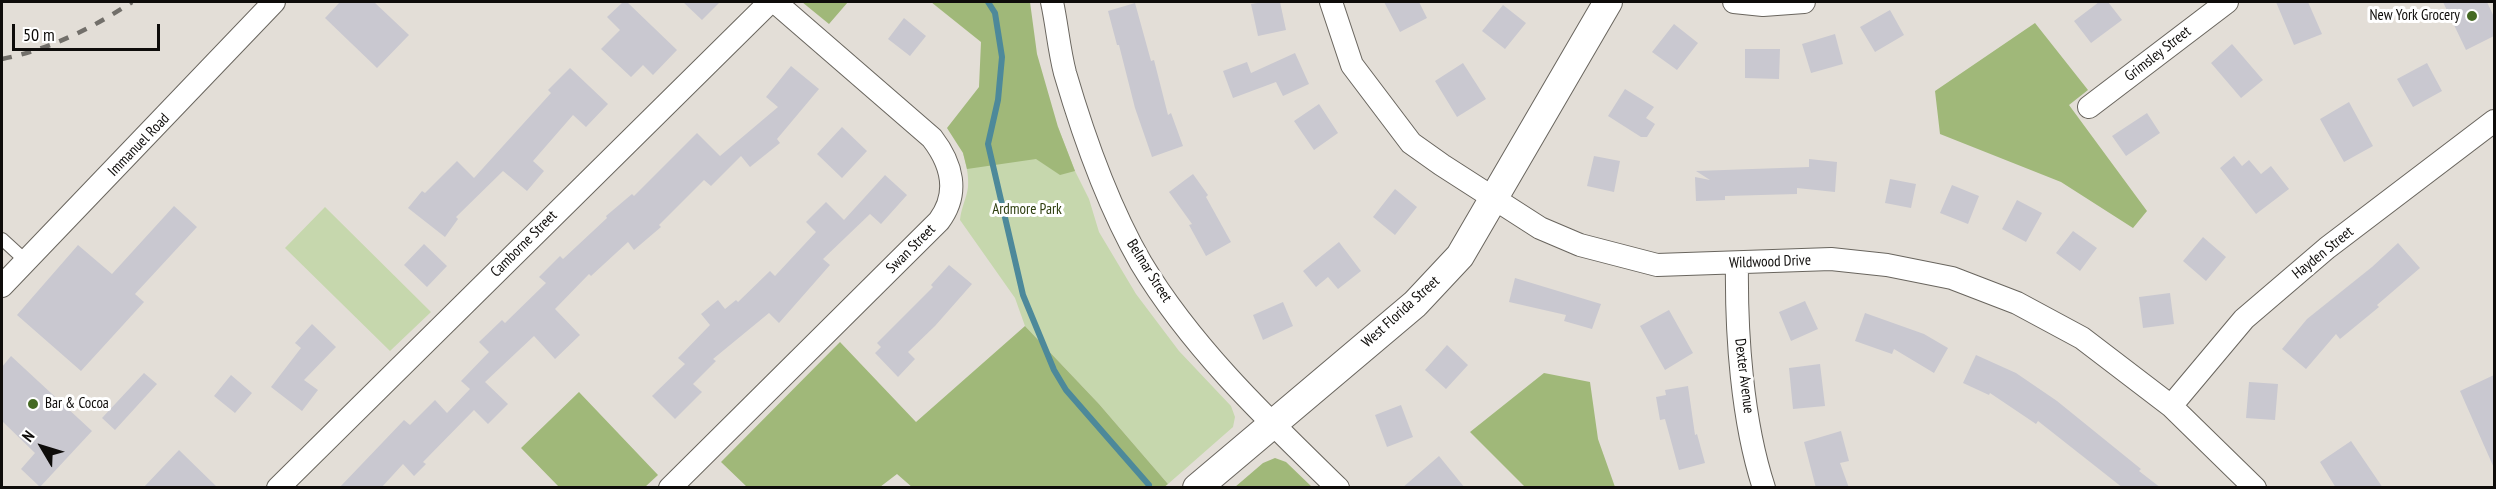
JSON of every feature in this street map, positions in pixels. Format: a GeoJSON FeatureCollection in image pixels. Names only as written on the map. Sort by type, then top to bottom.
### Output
{"type":"FeatureCollection","features":[{"type":"Feature","properties":{"kind":"street","name":"Immanuel Road"},"geometry":{"type":"LineString","coordinates":[[2,286],[274,2]]}},
{"type":"Feature","properties":{"kind":"street","name":"Camborne Street"},"geometry":{"type":"LineString","coordinates":[[278,488],[770,2]]}},
{"type":"Feature","properties":{"kind":"street","name":"Swan Street"},"geometry":{"type":"LineString","coordinates":[[670,488],[939,221],[950,201],[952,188],[948,162],[932,138],[775,2]]}},
{"type":"Feature","properties":{"kind":"street","name":"Belmar Street"},"geometry":{"type":"LineString","coordinates":[[1052,2],[1065,71],[1106,193],[1141,263],[1185,325],[1271,424],[1338,488]]}},
{"type":"Feature","properties":{"kind":"street","name":"Wildwood Drive"},"geometry":{"type":"LineString","coordinates":[[1331,2],[1352,65],[1411,142],[1493,199],[1540,228],[1581,245],[1657,265],[1831,259],[1887,265],[1952,279],[2017,303],[2082,338],[2171,406],[2255,488]]}},
{"type":"Feature","properties":{"kind":"street","name":"West Florida Street"},"geometry":{"type":"LineString","coordinates":[[1197,488],[1415,304],[1460,256],[1608,2]]}},
{"type":"Feature","properties":{"kind":"street"},"geometry":{"type":"LineString","coordinates":[[1734,2],[1763,6],[1804,2]]}},
{"type":"Feature","properties":{"kind":"street","name":"Grimsley Street"},"geometry":{"type":"LineString","coordinates":[[2089,107],[2226,2]]}},
{"type":"Feature","properties":{"kind":"street","name":"Hayden Street"},"geometry":{"type":"LineString","coordinates":[[2171,406],[2244,319],[2327,248],[2494,121]]}},
{"type":"Feature","properties":{"kind":"street","name":"Dexter Avenue"},"geometry":{"type":"LineString","coordinates":[[1737,263],[1736,307],[1740,363],[1750,427],[1764,488]]}},
{"type":"Feature","properties":{"kind":"lane"},"geometry":{"type":"LineString","coordinates":[[2,239],[26,261]]}},
{"type":"Feature","properties":{"kind":"green space"},"geometry":{"type":"Polygon","coordinates":[[[802,2],[848,2],[829,24],[802,2]]]}},
{"type":"Feature","properties":{"kind":"green space"},"geometry":{"type":"Polygon","coordinates":[[[931,2],[1030,2],[1037,54],[1058,127],[1075,171],[1060,175],[1036,159],[967,169],[963,153],[947,128],[979,87],[981,42],[931,2]]]}},
{"type":"Feature","properties":{"kind":"green space"},"geometry":{"type":"Polygon","coordinates":[[[2035,23],[2088,90],[2069,105],[2147,211],[2133,228],[2061,182],[1940,134],[1935,91],[2035,23]]]}},
{"type":"Feature","properties":{"kind":"green space","name":"Ardmore Park"},"geometry":{"type":"Polygon","coordinates":[[[1058,127],[1089,199],[1099,232],[1136,294],[1179,351],[1231,406],[1235,417],[1233,427],[1168,484],[1099,404],[1025,326],[1015,298],[960,220],[968,187],[968,174],[963,153],[1058,127]]]}},
{"type":"Feature","properties":{"kind":"green space"},"geometry":{"type":"Polygon","coordinates":[[[325,207],[431,312],[390,351],[285,248],[325,207]]]}},
{"type":"Feature","properties":{"kind":"green space"},"geometry":{"type":"Polygon","coordinates":[[[1025,326],[1099,404],[1168,484],[1163,488],[913,488],[897,474],[880,487],[747,487],[721,462],[840,342],[916,422],[1025,326]]]}},
{"type":"Feature","properties":{"kind":"green space"},"geometry":{"type":"Polygon","coordinates":[[[1544,373],[1590,382],[1598,439],[1615,487],[1525,487],[1470,432],[1544,373]]]}},
{"type":"Feature","properties":{"kind":"green space"},"geometry":{"type":"Polygon","coordinates":[[[579,392],[658,475],[645,487],[559,487],[521,448],[579,392]]]}},
{"type":"Feature","properties":{"kind":"green space"},"geometry":{"type":"Polygon","coordinates":[[[1275,458],[1286,462],[1312,487],[1235,487],[1263,463],[1275,458]]]}},
{"type":"Feature","properties":{"kind":"building"},"geometry":{"type":"Polygon","coordinates":[[[340,2],[374,2],[409,35],[377,68],[325,18],[340,2]]]}},
{"type":"Feature","properties":{"kind":"building"},"geometry":{"type":"Polygon","coordinates":[[[623,2],[627,2],[677,50],[653,75],[643,65],[631,77],[601,49],[620,30],[607,17],[623,2]]]}},
{"type":"Feature","properties":{"kind":"building"},"geometry":{"type":"Polygon","coordinates":[[[683,2],[720,2],[702,20],[683,2]]]}},
{"type":"Feature","properties":{"kind":"building"},"geometry":{"type":"Polygon","coordinates":[[[1280,2],[1286,30],[1258,36],[1251,4],[1280,2]]]}},
{"type":"Feature","properties":{"kind":"building"},"geometry":{"type":"Polygon","coordinates":[[[1384,2],[1419,2],[1427,18],[1400,32],[1384,2]]]}},
{"type":"Feature","properties":{"kind":"building"},"geometry":{"type":"Polygon","coordinates":[[[2099,2],[2108,2],[2122,20],[2091,43],[2074,21],[2099,2]]]}},
{"type":"Feature","properties":{"kind":"building"},"geometry":{"type":"Polygon","coordinates":[[[2276,2],[2308,2],[2322,34],[2294,45],[2276,2]]]}},
{"type":"Feature","properties":{"kind":"building"},"geometry":{"type":"Polygon","coordinates":[[[2443,2],[2487,2],[2494,17],[2494,36],[2466,50],[2443,2]]]}},
{"type":"Feature","properties":{"kind":"building"},"geometry":{"type":"Polygon","coordinates":[[[1135,3],[1151,61],[1154,60],[1168,115],[1171,113],[1183,146],[1152,157],[1135,108],[1108,11],[1135,3]]]}},
{"type":"Feature","properties":{"kind":"building"},"geometry":{"type":"Polygon","coordinates":[[[1503,5],[1526,23],[1505,49],[1482,31],[1503,5]]]}},
{"type":"Feature","properties":{"kind":"building"},"geometry":{"type":"Polygon","coordinates":[[[1890,10],[1904,35],[1875,52],[1860,27],[1890,10]]]}},
{"type":"Feature","properties":{"kind":"building"},"geometry":{"type":"Polygon","coordinates":[[[904,18],[926,36],[910,56],[888,39],[904,18]]]}},
{"type":"Feature","properties":{"kind":"building"},"geometry":{"type":"Polygon","coordinates":[[[1674,24],[1698,43],[1677,70],[1652,52],[1674,24]]]}},
{"type":"Feature","properties":{"kind":"building"},"geometry":{"type":"Polygon","coordinates":[[[1835,34],[1843,64],[1811,73],[1802,44],[1835,34]]]}},
{"type":"Feature","properties":{"kind":"building"},"geometry":{"type":"Polygon","coordinates":[[[2232,44],[2263,80],[2241,98],[2211,63],[2232,44]]]}},
{"type":"Feature","properties":{"kind":"building"},"geometry":{"type":"Polygon","coordinates":[[[1745,49],[1780,49],[1779,79],[1745,78],[1745,49]]]}},
{"type":"Feature","properties":{"kind":"building"},"geometry":{"type":"Polygon","coordinates":[[[1295,53],[1309,84],[1283,96],[1276,82],[1233,98],[1223,71],[1247,62],[1251,73],[1295,53]]]}},
{"type":"Feature","properties":{"kind":"building"},"geometry":{"type":"Polygon","coordinates":[[[1463,63],[1486,99],[1457,117],[1435,81],[1463,63]]]}},
{"type":"Feature","properties":{"kind":"building"},"geometry":{"type":"Polygon","coordinates":[[[2427,63],[2442,91],[2413,107],[2397,79],[2427,63]]]}},
{"type":"Feature","properties":{"kind":"building"},"geometry":{"type":"Polygon","coordinates":[[[791,66],[819,89],[777,139],[780,143],[750,167],[741,156],[711,186],[704,180],[659,225],[661,227],[634,250],[628,242],[591,276],[589,274],[555,309],[580,335],[555,359],[534,336],[485,382],[508,404],[488,424],[474,410],[423,462],[426,464],[414,476],[403,464],[381,488],[339,488],[404,420],[410,425],[435,400],[447,413],[470,389],[461,381],[489,352],[479,342],[502,320],[505,323],[546,283],[539,277],[560,256],[563,259],[607,218],[606,216],[632,194],[634,196],[697,133],[720,156],[778,107],[766,97],[791,66]]]}},
{"type":"Feature","properties":{"kind":"building"},"geometry":{"type":"Polygon","coordinates":[[[570,68],[608,104],[586,127],[573,115],[533,161],[544,171],[527,191],[503,171],[456,217],[458,219],[445,237],[408,208],[422,191],[425,193],[457,161],[474,178],[551,93],[548,90],[570,68]]]}},
{"type":"Feature","properties":{"kind":"building"},"geometry":{"type":"Polygon","coordinates":[[[1625,89],[1654,107],[1646,118],[1655,124],[1647,137],[1641,137],[1608,116],[1625,89]]]}},
{"type":"Feature","properties":{"kind":"building"},"geometry":{"type":"Polygon","coordinates":[[[2349,102],[2373,146],[2344,162],[2320,119],[2349,102]]]}},
{"type":"Feature","properties":{"kind":"building"},"geometry":{"type":"Polygon","coordinates":[[[1319,104],[1338,133],[1314,150],[1294,121],[1319,104]]]}},
{"type":"Feature","properties":{"kind":"building"},"geometry":{"type":"Polygon","coordinates":[[[2147,113],[2160,133],[2126,156],[2112,136],[2147,113]]]}},
{"type":"Feature","properties":{"kind":"building"},"geometry":{"type":"Polygon","coordinates":[[[842,127],[867,151],[842,178],[817,154],[842,127]]]}},
{"type":"Feature","properties":{"kind":"building"},"geometry":{"type":"Polygon","coordinates":[[[1594,156],[1620,161],[1614,192],[1587,186],[1594,156]]]}},
{"type":"Feature","properties":{"kind":"building"},"geometry":{"type":"Polygon","coordinates":[[[2234,156],[2242,166],[2249,160],[2261,174],[2271,166],[2289,189],[2256,214],[2220,168],[2234,156]]]}},
{"type":"Feature","properties":{"kind":"building"},"geometry":{"type":"Polygon","coordinates":[[[1809,159],[1837,162],[1835,192],[1797,188],[1797,194],[1725,196],[1725,200],[1696,201],[1695,177],[1710,180],[1696,171],[1809,167],[1809,159]]]}},
{"type":"Feature","properties":{"kind":"building"},"geometry":{"type":"Polygon","coordinates":[[[1193,174],[1208,195],[1206,197],[1231,242],[1206,256],[1189,225],[1192,224],[1169,192],[1193,174]]]}},
{"type":"Feature","properties":{"kind":"building"},"geometry":{"type":"Polygon","coordinates":[[[885,175],[907,195],[881,224],[870,214],[823,259],[830,265],[779,323],[769,313],[713,359],[716,361],[693,384],[702,392],[675,419],[652,396],[685,364],[678,358],[710,325],[701,314],[718,300],[725,309],[736,300],[738,302],[770,271],[775,276],[816,232],[806,222],[826,202],[844,220],[885,175]]]}},
{"type":"Feature","properties":{"kind":"building"},"geometry":{"type":"Polygon","coordinates":[[[1890,179],[1916,184],[1911,208],[1885,203],[1890,179]]]}},
{"type":"Feature","properties":{"kind":"building"},"geometry":{"type":"Polygon","coordinates":[[[1952,185],[1979,196],[1968,224],[1940,213],[1952,185]]]}},
{"type":"Feature","properties":{"kind":"building"},"geometry":{"type":"Polygon","coordinates":[[[1395,189],[1417,207],[1395,235],[1373,217],[1395,189]]]}},
{"type":"Feature","properties":{"kind":"building"},"geometry":{"type":"Polygon","coordinates":[[[2017,200],[2042,213],[2026,242],[2002,229],[2017,200]]]}},
{"type":"Feature","properties":{"kind":"building"},"geometry":{"type":"Polygon","coordinates":[[[174,206],[197,227],[135,294],[144,302],[81,371],[17,315],[78,245],[112,274],[174,206]]]}},
{"type":"Feature","properties":{"kind":"building"},"geometry":{"type":"Polygon","coordinates":[[[2073,231],[2097,248],[2080,271],[2056,253],[2073,231]]]}},
{"type":"Feature","properties":{"kind":"building"},"geometry":{"type":"Polygon","coordinates":[[[2203,237],[2226,257],[2206,281],[2183,261],[2203,237]]]}},
{"type":"Feature","properties":{"kind":"building"},"geometry":{"type":"Polygon","coordinates":[[[1339,242],[1361,271],[1338,289],[1328,277],[1316,287],[1303,271],[1339,242]]]}},
{"type":"Feature","properties":{"kind":"building"},"geometry":{"type":"Polygon","coordinates":[[[2398,243],[2420,268],[2377,305],[2379,307],[2340,339],[2336,334],[2306,369],[2282,349],[2307,319],[2398,243]]]}},
{"type":"Feature","properties":{"kind":"building"},"geometry":{"type":"Polygon","coordinates":[[[424,244],[447,266],[427,287],[404,265],[424,244]]]}},
{"type":"Feature","properties":{"kind":"building"},"geometry":{"type":"Polygon","coordinates":[[[949,265],[972,284],[935,326],[908,352],[915,359],[898,377],[875,353],[881,347],[877,343],[933,287],[931,285],[949,265]]]}},
{"type":"Feature","properties":{"kind":"building"},"geometry":{"type":"Polygon","coordinates":[[[1515,278],[1601,304],[1592,329],[1564,321],[1566,315],[1509,302],[1515,278]]]}},
{"type":"Feature","properties":{"kind":"building"},"geometry":{"type":"Polygon","coordinates":[[[2170,293],[2174,324],[2143,328],[2139,297],[2170,293]]]}},
{"type":"Feature","properties":{"kind":"building"},"geometry":{"type":"Polygon","coordinates":[[[1805,301],[1818,329],[1791,341],[1779,312],[1805,301]]]}},
{"type":"Feature","properties":{"kind":"building"},"geometry":{"type":"Polygon","coordinates":[[[1283,302],[1293,326],[1263,340],[1253,315],[1283,302]]]}},
{"type":"Feature","properties":{"kind":"building"},"geometry":{"type":"Polygon","coordinates":[[[1669,310],[1693,353],[1665,370],[1640,326],[1669,310]]]}},
{"type":"Feature","properties":{"kind":"building"},"geometry":{"type":"Polygon","coordinates":[[[1865,313],[1924,334],[1948,348],[1934,373],[1894,349],[1892,354],[1855,341],[1865,313]]]}},
{"type":"Feature","properties":{"kind":"building"},"geometry":{"type":"Polygon","coordinates":[[[312,324],[336,347],[304,380],[318,390],[302,411],[271,387],[301,348],[295,343],[312,324]]]}},
{"type":"Feature","properties":{"kind":"building"},"geometry":{"type":"Polygon","coordinates":[[[1447,345],[1468,365],[1446,389],[1425,370],[1447,345]]]}},
{"type":"Feature","properties":{"kind":"building"},"geometry":{"type":"Polygon","coordinates":[[[1976,355],[2016,373],[2057,401],[2161,488],[2123,488],[2038,421],[2036,424],[1990,393],[1989,395],[1963,383],[1976,355]]]}},
{"type":"Feature","properties":{"kind":"building"},"geometry":{"type":"Polygon","coordinates":[[[11,356],[92,431],[40,487],[21,469],[35,453],[2,421],[2,367],[11,356]]]}},
{"type":"Feature","properties":{"kind":"building"},"geometry":{"type":"Polygon","coordinates":[[[1820,364],[1825,406],[1793,409],[1789,368],[1820,364]]]}},
{"type":"Feature","properties":{"kind":"building"},"geometry":{"type":"Polygon","coordinates":[[[144,373],[157,384],[115,430],[102,418],[144,373]]]}},
{"type":"Feature","properties":{"kind":"building"},"geometry":{"type":"Polygon","coordinates":[[[231,375],[252,393],[235,413],[214,396],[231,375]]]}},
{"type":"Feature","properties":{"kind":"building"},"geometry":{"type":"Polygon","coordinates":[[[2494,375],[2494,468],[2460,391],[2494,375]]]}},
{"type":"Feature","properties":{"kind":"building"},"geometry":{"type":"Polygon","coordinates":[[[2249,382],[2278,384],[2275,420],[2246,418],[2249,382]]]}},
{"type":"Feature","properties":{"kind":"building"},"geometry":{"type":"Polygon","coordinates":[[[1688,386],[1695,435],[1697,434],[1705,463],[1679,470],[1665,419],[1660,420],[1656,397],[1666,395],[1665,390],[1688,386]]]}},
{"type":"Feature","properties":{"kind":"building"},"geometry":{"type":"Polygon","coordinates":[[[1401,405],[1413,437],[1387,447],[1375,415],[1401,405]]]}},
{"type":"Feature","properties":{"kind":"building"},"geometry":{"type":"Polygon","coordinates":[[[1841,431],[1849,461],[1840,463],[1849,488],[1816,488],[1804,442],[1841,431]]]}},
{"type":"Feature","properties":{"kind":"building"},"geometry":{"type":"Polygon","coordinates":[[[2351,441],[2383,488],[2336,488],[2320,462],[2351,441]]]}},
{"type":"Feature","properties":{"kind":"building"},"geometry":{"type":"Polygon","coordinates":[[[179,450],[218,488],[143,488],[179,450]]]}},
{"type":"Feature","properties":{"kind":"building"},"geometry":{"type":"Polygon","coordinates":[[[1439,456],[1465,488],[1402,488],[1439,456]]]}},
{"type":"Feature","properties":{"kind":"waterway"},"geometry":{"type":"LineString","coordinates":[[988,2],[995,13],[1002,57],[998,100],[988,144],[1023,295],[1054,370],[1066,390],[1149,485]]}},
{"type":"Feature","properties":{"kind":"railway"},"geometry":{"type":"LineString","coordinates":[[2,59],[36,50],[70,37],[132,2]]}},
{"type":"Feature","properties":{"kind":"place","name":"New York Grocery"},"geometry":{"type":"Point","coordinates":[2472,16]}},
{"type":"Feature","properties":{"kind":"place","name":"Bar & Cocoa"},"geometry":{"type":"Point","coordinates":[33,404]}}]}
